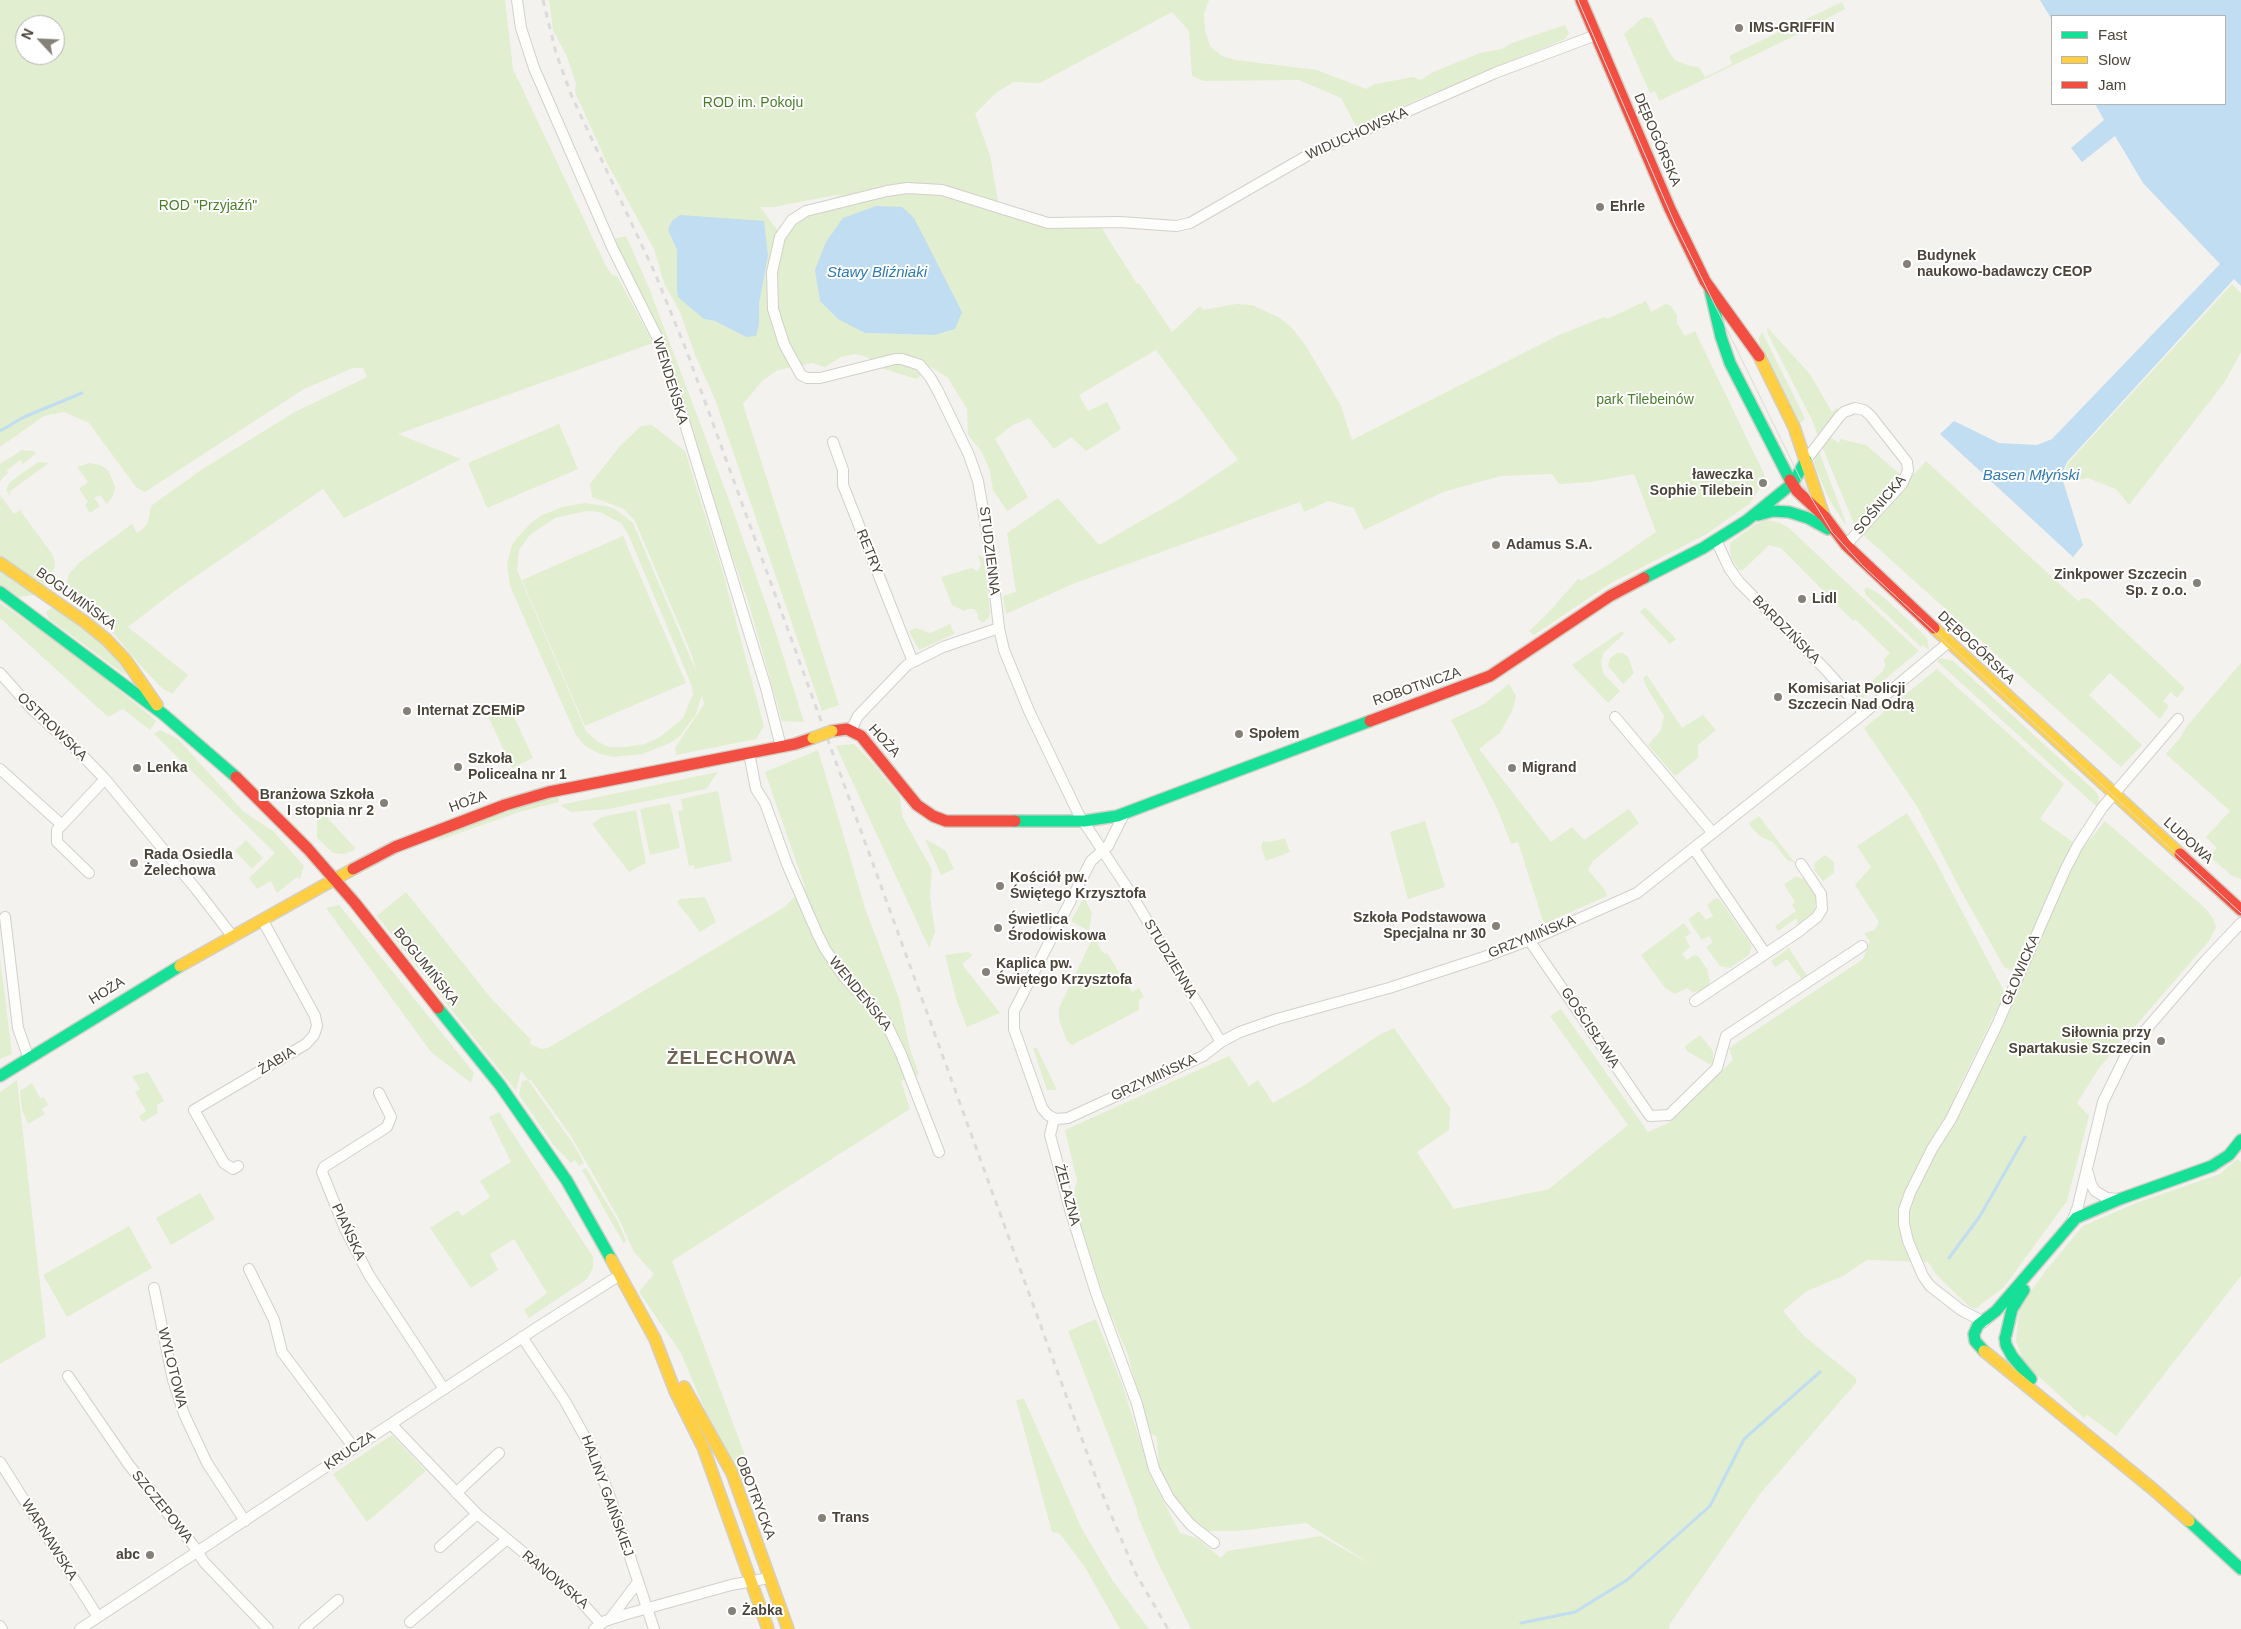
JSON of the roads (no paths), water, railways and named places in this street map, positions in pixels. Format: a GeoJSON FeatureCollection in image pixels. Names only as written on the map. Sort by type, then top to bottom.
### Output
{"type":"FeatureCollection","features":[{"type":"Feature","properties":{"kind":"street","name":"WENDEŃSKA"},"geometry":{"type":"LineString","coordinates":[[517,0],[526,44],[542,86],[612,247],[660,343],[766,688],[781,747]]}},
{"type":"Feature","properties":{"kind":"street","name":"DĘBOGÓRSKA"},"geometry":{"type":"LineString","coordinates":[[1580,0],[1670,209],[1710,290],[1755,349],[1794,427],[1822,512]]}},
{"type":"Feature","properties":{"kind":"street","name":"WIDUCHOWSKA"},"geometry":{"type":"LineString","coordinates":[[801,375],[791,360],[779,334],[773,309],[772,282],[774,261],[780,238],[792,220],[806,210],[887,190],[925,188],[962,195],[1048,223],[1120,222],[1176,226],[1190,223],[1310,154],[1495,73],[1596,35]]}},
{"type":"Feature","properties":{"kind":"street","name":"DĘBOGÓRSKA"},"geometry":{"type":"LineString","coordinates":[[1710,290],[1721,337],[1730,363],[1776,454],[1792,483],[1802,496],[1822,512],[1846,545],[2114,794]]}},
{"type":"Feature","properties":{"kind":"street","name":"STUDZIENNA"},"geometry":{"type":"LineString","coordinates":[[801,375],[807,378],[820,378],[895,359],[910,361],[925,370],[970,456],[978,481],[990,550],[999,628],[1004,650],[1041,738],[1084,821],[1221,1042]]}},
{"type":"Feature","properties":{"kind":"street","name":"SOŚNICKA"},"geometry":{"type":"LineString","coordinates":[[1806,460],[1838,417],[1844,412],[1855,408],[1864,410],[1870,416],[1907,462],[1908,470],[1902,484],[1846,545]]}},
{"type":"Feature","properties":{"kind":"street","name":"RETRY"},"geometry":{"type":"LineString","coordinates":[[833,442],[843,470],[842,486],[913,662]]}},
{"type":"Feature","properties":{"kind":"street","name":"ROBOTNICZA"},"geometry":{"type":"LineString","coordinates":[[1772,491],[1779,469],[1776,454]]}},
{"type":"Feature","properties":{"kind":"street"},"geometry":{"type":"LineString","coordinates":[[1792,483],[1799,475],[1806,460]]}},
{"type":"Feature","properties":{"kind":"street","name":"ROBOTNICZA"},"geometry":{"type":"LineString","coordinates":[[1735,528],[1757,509],[1772,491],[1779,486],[1792,483]]}},
{"type":"Feature","properties":{"kind":"street","name":"ROBOTNICZA"},"geometry":{"type":"LineString","coordinates":[[1084,821],[1124,814],[1359,723],[1479,681],[1507,666],[1610,596],[1735,528],[1766,507],[1792,483]]}},
{"type":"Feature","properties":{"kind":"street","name":"ROBOTNICZA"},"geometry":{"type":"LineString","coordinates":[[1735,528],[1762,514],[1773,511],[1789,512],[1818,523],[1846,545]]}},
{"type":"Feature","properties":{"kind":"street","name":"BARDZIŃSKA"},"geometry":{"type":"LineString","coordinates":[[1716,540],[1729,568],[1739,582],[1833,677],[1864,713]]}},
{"type":"Feature","properties":{"kind":"street","name":"BOGUMIŃSKA"},"geometry":{"type":"LineString","coordinates":[[0,563],[85,622],[107,640],[125,659],[163,714]]}},
{"type":"Feature","properties":{"kind":"street","name":"BOGUMIŃSKA"},"geometry":{"type":"LineString","coordinates":[[0,592],[163,714],[212,754],[253,792],[334,878],[441,1010],[529,1124],[572,1189],[620,1275]]}},
{"type":"Feature","properties":{"kind":"street"},"geometry":{"type":"LineString","coordinates":[[852,730],[858,716],[900,671],[913,662],[957,642],[999,628]]}},
{"type":"Feature","properties":{"kind":"street","name":"GRZYMIŃSKA"},"geometry":{"type":"LineString","coordinates":[[1054,1119],[1068,1118],[1176,1069],[1203,1056],[1221,1042],[1253,1027],[1390,988],[1529,940],[1637,893],[1864,713],[1949,642]]}},
{"type":"Feature","properties":{"kind":"street","name":"OSTROWSKA"},"geometry":{"type":"LineString","coordinates":[[0,673],[32,709],[80,753],[104,780],[196,889],[233,937]]}},
{"type":"Feature","properties":{"kind":"street"},"geometry":{"type":"LineString","coordinates":[[1615,717],[1713,833]]}},
{"type":"Feature","properties":{"kind":"street","name":"GŁOWICKA"},"geometry":{"type":"LineString","coordinates":[[1984,1321],[1961,1310],[1930,1286],[1923,1276],[1908,1241],[1904,1224],[1904,1210],[1914,1184],[1932,1149],[1951,1119],[1993,1033],[2065,870],[2090,825],[2178,719]]}},
{"type":"Feature","properties":{"kind":"street","name":"HOŻA"},"geometry":{"type":"LineString","coordinates":[[0,1076],[146,985],[334,878],[395,847],[505,805],[549,792],[781,747],[841,729],[852,730],[866,740],[917,805],[940,819],[953,822],[1084,821]]}},
{"type":"Feature","properties":{"kind":"street","name":"WENDEŃSKA"},"geometry":{"type":"LineString","coordinates":[[749,753],[756,789],[765,804],[787,864],[817,934],[845,978],[885,1021],[901,1054],[939,1152]]}},
{"type":"Feature","properties":{"kind":"street"},"geometry":{"type":"LineString","coordinates":[[0,769],[62,825]]}},
{"type":"Feature","properties":{"kind":"street"},"geometry":{"type":"LineString","coordinates":[[89,873],[57,842],[56,835],[62,825],[104,780]]}},
{"type":"Feature","properties":{"kind":"street","name":"LUDOWA"},"geometry":{"type":"LineString","coordinates":[[2114,794],[2241,910]]}},
{"type":"Feature","properties":{"kind":"street"},"geometry":{"type":"LineString","coordinates":[[1054,1119],[1046,1114],[1042,1108],[1014,1029],[1014,1011],[1091,861],[1104,851],[1124,814]]}},
{"type":"Feature","properties":{"kind":"street"},"geometry":{"type":"LineString","coordinates":[[1694,849],[1766,953]]}},
{"type":"Feature","properties":{"kind":"street"},"geometry":{"type":"LineString","coordinates":[[1695,1001],[1811,923],[1822,909],[1821,894],[1801,864]]}},
{"type":"Feature","properties":{"kind":"street"},"geometry":{"type":"LineString","coordinates":[[5,917],[18,1028],[29,1059]]}},
{"type":"Feature","properties":{"kind":"street","name":"ŻABIA"},"geometry":{"type":"LineString","coordinates":[[238,1166],[228,1167],[224,1163],[194,1110],[306,1044],[314,1035],[317,1026],[315,1016],[263,920]]}},
{"type":"Feature","properties":{"kind":"street"},"geometry":{"type":"LineString","coordinates":[[2071,1223],[2078,1206],[2106,1096],[2129,1051],[2206,960],[2241,923]]}},
{"type":"Feature","properties":{"kind":"street","name":"GOŚCISŁAWA"},"geometry":{"type":"LineString","coordinates":[[1529,940],[1650,1116],[1669,1115],[1717,1068],[1726,1036],[1862,946]]}},
{"type":"Feature","properties":{"kind":"street","name":"PIAŃSKA"},"geometry":{"type":"LineString","coordinates":[[379,1093],[391,1116],[387,1127],[328,1163],[322,1172],[345,1229],[369,1275],[444,1389]]}},
{"type":"Feature","properties":{"kind":"street","name":"ŻELAZNA"},"geometry":{"type":"LineString","coordinates":[[1054,1119],[1050,1134],[1071,1213],[1096,1293],[1136,1404],[1154,1469],[1169,1498],[1191,1526],[1214,1543]]}},
{"type":"Feature","properties":{"kind":"street"},"geometry":{"type":"LineString","coordinates":[[2241,1140],[2229,1155],[2212,1166],[2088,1211],[2071,1223],[1996,1311],[1975,1332],[1976,1343],[1983,1350],[2159,1495],[2241,1568]]}},
{"type":"Feature","properties":{"kind":"street"},"geometry":{"type":"LineString","coordinates":[[2088,1165],[2088,1177],[2094,1189],[2104,1196],[2120,1199]]}},
{"type":"Feature","properties":{"kind":"street"},"geometry":{"type":"LineString","coordinates":[[1983,1350],[1998,1349],[2003,1344],[2014,1304],[2055,1242]]}},
{"type":"Feature","properties":{"kind":"street"},"geometry":{"type":"LineString","coordinates":[[249,1269],[274,1320],[282,1352],[354,1448]]}},
{"type":"Feature","properties":{"kind":"street","name":"KRUCZA"},"geometry":{"type":"LineString","coordinates":[[80,1629],[522,1337],[620,1275]]}},
{"type":"Feature","properties":{"kind":"street","name":"OBOTRYCKA"},"geometry":{"type":"LineString","coordinates":[[620,1275],[664,1360],[675,1391],[703,1447],[768,1629]]}},
{"type":"Feature","properties":{"kind":"street","name":"WYLOTOWA"},"geometry":{"type":"LineString","coordinates":[[154,1288],[173,1380],[184,1414],[207,1463],[245,1521]]}},
{"type":"Feature","properties":{"kind":"street","name":"GŁOWICKA"},"geometry":{"type":"LineString","coordinates":[[1961,1310],[1975,1332]]}},
{"type":"Feature","properties":{"kind":"street"},"geometry":{"type":"LineString","coordinates":[[1984,1321],[1992,1320],[2004,1328],[2007,1347],[2013,1359],[2066,1420]]}},
{"type":"Feature","properties":{"kind":"street","name":"HALINY GAIŃSKIEJ"},"geometry":{"type":"LineString","coordinates":[[522,1337],[566,1400],[586,1438],[610,1498],[654,1629]]}},
{"type":"Feature","properties":{"kind":"street","name":"OBOTRYCKA"},"geometry":{"type":"LineString","coordinates":[[664,1360],[682,1383],[732,1473],[788,1629]]}},
{"type":"Feature","properties":{"kind":"street","name":"SZCZEPOWA"},"geometry":{"type":"LineString","coordinates":[[68,1376],[129,1465],[204,1562],[268,1629]]}},
{"type":"Feature","properties":{"kind":"street","name":"RANOWSKA"},"geometry":{"type":"LineString","coordinates":[[392,1424],[477,1514],[506,1540],[576,1596],[601,1624]]}},
{"type":"Feature","properties":{"kind":"street"},"geometry":{"type":"LineString","coordinates":[[456,1493],[499,1453]]}},
{"type":"Feature","properties":{"kind":"street","name":"WARNAWSKA"},"geometry":{"type":"LineString","coordinates":[[0,1462],[98,1617]]}},
{"type":"Feature","properties":{"kind":"street"},"geometry":{"type":"LineString","coordinates":[[440,1547],[477,1514]]}},
{"type":"Feature","properties":{"kind":"street"},"geometry":{"type":"LineString","coordinates":[[410,1622],[506,1540]]}},
{"type":"Feature","properties":{"kind":"street"},"geometry":{"type":"LineString","coordinates":[[601,1624],[750,1580],[769,1578]]}},
{"type":"Feature","properties":{"kind":"street"},"geometry":{"type":"LineString","coordinates":[[601,1624],[638,1582]]}},
{"type":"Feature","properties":{"kind":"street"},"geometry":{"type":"LineString","coordinates":[[304,1629],[338,1600]]}},
{"type":"Feature","properties":{"kind":"water","name":"Basen Młyński"},"geometry":{"type":"Polygon","coordinates":[[[2040,0],[2241,0],[2241,286],[2234,279],[2067,462],[2063,471],[2063,481],[2083,545],[2073,557],[1940,434],[1954,421],[1999,443],[2037,445],[2052,439],[2220,264],[2143,183],[2115,136],[2082,162],[2071,148],[2104,120],[2096,105],[2226,105],[2226,15],[2051,15],[2051,18],[2040,0]]]}},
{"type":"Feature","properties":{"kind":"water","name":"Stawy Bliźniaki"},"geometry":{"type":"Polygon","coordinates":[[[876,206],[902,207],[914,218],[962,312],[955,329],[935,335],[865,333],[838,319],[820,301],[815,270],[826,242],[843,218],[876,206]]]}},
{"type":"Feature","properties":{"kind":"water"},"geometry":{"type":"Polygon","coordinates":[[[680,215],[764,221],[768,256],[759,304],[759,324],[756,336],[746,337],[715,321],[704,319],[678,297],[677,250],[668,230],[672,221],[680,215]]]}},
{"type":"Feature","properties":{"kind":"waterway"},"geometry":{"type":"LineString","coordinates":[[0,431],[24,417],[82,393]]}},
{"type":"Feature","properties":{"kind":"waterway"},"geometry":{"type":"LineString","coordinates":[[1949,1258],[1980,1216],[2025,1137]]}},
{"type":"Feature","properties":{"kind":"waterway"},"geometry":{"type":"LineString","coordinates":[[1521,1623],[1575,1612],[1627,1580],[1710,1506],[1744,1439],[1820,1372]]}},
{"type":"Feature","properties":{"kind":"tram line"},"geometry":{"type":"LineString","coordinates":[[1578,0],[1675,224],[1804,486],[1832,532],[1864,567],[2241,913]]}},
{"type":"Feature","properties":{"kind":"railway"},"geometry":{"type":"LineString","coordinates":[[543,0],[556,53],[572,97],[654,271],[687,352],[1099,1486],[1136,1574],[1168,1629]]}},
{"type":"Feature","properties":{"kind":"place","name":"IMS-GRIFFIN"},"geometry":{"type":"Point","coordinates":[1739,28]}},
{"type":"Feature","properties":{"kind":"place","name":"Ehrle"},"geometry":{"type":"Point","coordinates":[1600,207]}},
{"type":"Feature","properties":{"kind":"place","name":"Budynek naukowo-badawczy CEOP"},"geometry":{"type":"Point","coordinates":[1907,264]}},
{"type":"Feature","properties":{"kind":"place","name":"ławeczka Sophie Tilebein"},"geometry":{"type":"Point","coordinates":[1763,483]}},
{"type":"Feature","properties":{"kind":"place","name":"Adamus S.A."},"geometry":{"type":"Point","coordinates":[1496,545]}},
{"type":"Feature","properties":{"kind":"place","name":"Zinkpower Szczecin Sp. z o.o."},"geometry":{"type":"Point","coordinates":[2197,583]}},
{"type":"Feature","properties":{"kind":"place","name":"Lidl"},"geometry":{"type":"Point","coordinates":[1802,599]}},
{"type":"Feature","properties":{"kind":"place","name":"Komisariat Policji Szczecin Nad Odrą"},"geometry":{"type":"Point","coordinates":[1778,697]}},
{"type":"Feature","properties":{"kind":"place","name":"Internat ZCEMiP"},"geometry":{"type":"Point","coordinates":[407,711]}},
{"type":"Feature","properties":{"kind":"place","name":"Społem"},"geometry":{"type":"Point","coordinates":[1239,734]}},
{"type":"Feature","properties":{"kind":"place","name":"Szkoła Policealna nr 1"},"geometry":{"type":"Point","coordinates":[458,767]}},
{"type":"Feature","properties":{"kind":"place","name":"Lenka"},"geometry":{"type":"Point","coordinates":[137,768]}},
{"type":"Feature","properties":{"kind":"place","name":"Migrand"},"geometry":{"type":"Point","coordinates":[1512,768]}},
{"type":"Feature","properties":{"kind":"place","name":"Branżowa Szkoła I stopnia nr 2"},"geometry":{"type":"Point","coordinates":[384,803]}},
{"type":"Feature","properties":{"kind":"place","name":"Rada Osiedla Żelechowa"},"geometry":{"type":"Point","coordinates":[134,863]}},
{"type":"Feature","properties":{"kind":"place","name":"Kościół pw. Świętego Krzysztofa"},"geometry":{"type":"Point","coordinates":[1000,886]}},
{"type":"Feature","properties":{"kind":"place","name":"Szkoła Podstawowa Specjalna nr 30"},"geometry":{"type":"Point","coordinates":[1496,926]}},
{"type":"Feature","properties":{"kind":"place","name":"Świetlica Środowiskowa"},"geometry":{"type":"Point","coordinates":[998,928]}},
{"type":"Feature","properties":{"kind":"place","name":"Kaplica pw. Świętego Krzysztofa"},"geometry":{"type":"Point","coordinates":[986,972]}},
{"type":"Feature","properties":{"kind":"place","name":"Siłownia przy Spartakusie Szczecin"},"geometry":{"type":"Point","coordinates":[2161,1041]}},
{"type":"Feature","properties":{"kind":"place","name":"Trans"},"geometry":{"type":"Point","coordinates":[822,1518]}},
{"type":"Feature","properties":{"kind":"place","name":"abc"},"geometry":{"type":"Point","coordinates":[150,1555]}},
{"type":"Feature","properties":{"kind":"place","name":"Żabka"},"geometry":{"type":"Point","coordinates":[732,1611]}},
{"type":"Feature","properties":{"kind":"district","name":"ŻELECHOWA"},"geometry":{"type":"Point","coordinates":[732,1059]}},
{"type":"Feature","properties":{"kind":"park label","name":"ROD im. Pokoju"},"geometry":{"type":"Point","coordinates":[753,103]}},
{"type":"Feature","properties":{"kind":"park label","name":"ROD \"Przyjaźń\""},"geometry":{"type":"Point","coordinates":[208,206]}},
{"type":"Feature","properties":{"kind":"park label","name":"park Tilebeinów"},"geometry":{"type":"Point","coordinates":[1645,400]}}]}
